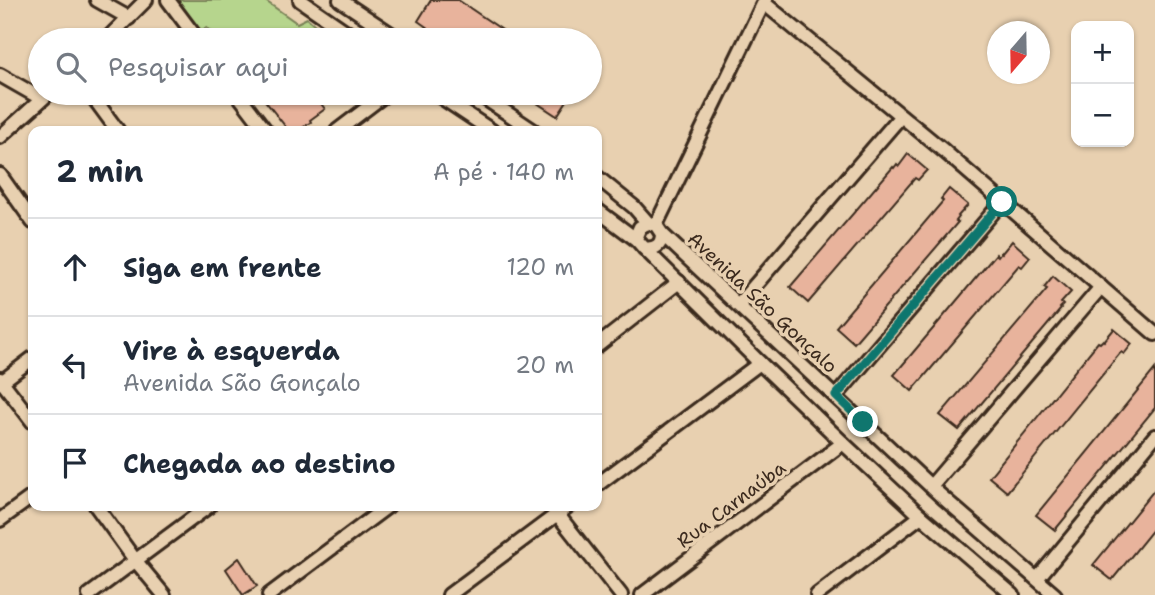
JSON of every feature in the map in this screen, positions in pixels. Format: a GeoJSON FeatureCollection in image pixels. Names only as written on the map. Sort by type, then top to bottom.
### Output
{"type":"FeatureCollection","features":[{"type":"Feature","properties":{"kind":"street"},"geometry":{"type":"LineString","coordinates":[[97,0],[129,18]]}},
{"type":"Feature","properties":{"kind":"street"},"geometry":{"type":"LineString","coordinates":[[119,28],[146,0]]}},
{"type":"Feature","properties":{"kind":"street"},"geometry":{"type":"LineString","coordinates":[[167,0],[189,28]]}},
{"type":"Feature","properties":{"kind":"street"},"geometry":{"type":"LineString","coordinates":[[301,0],[341,28]]}},
{"type":"Feature","properties":{"kind":"street"},"geometry":{"type":"LineString","coordinates":[[340,0],[382,28]]}},
{"type":"Feature","properties":{"kind":"street"},"geometry":{"type":"LineString","coordinates":[[656,227],[640,227],[636,236],[641,244],[655,248],[660,244],[656,227],[764,2],[1155,334]]}},
{"type":"Feature","properties":{"kind":"street"},"geometry":{"type":"LineString","coordinates":[[0,75],[28,88]]}},
{"type":"Feature","properties":{"kind":"street"},"geometry":{"type":"LineString","coordinates":[[0,137],[35,105]]}},
{"type":"Feature","properties":{"kind":"street"},"geometry":{"type":"LineString","coordinates":[[99,105],[114,126]]}},
{"type":"Feature","properties":{"kind":"street"},"geometry":{"type":"LineString","coordinates":[[246,105],[262,126]]}},
{"type":"Feature","properties":{"kind":"street"},"geometry":{"type":"LineString","coordinates":[[344,126],[371,105]]}},
{"type":"Feature","properties":{"kind":"street"},"geometry":{"type":"LineString","coordinates":[[453,105],[484,126]]}},
{"type":"Feature","properties":{"kind":"street"},"geometry":{"type":"LineString","coordinates":[[495,105],[526,126]]}},
{"type":"Feature","properties":{"kind":"street"},"geometry":{"type":"LineString","coordinates":[[738,305],[901,116]]}},
{"type":"Feature","properties":{"kind":"street"},"geometry":{"type":"LineString","coordinates":[[0,176],[28,215]]}},
{"type":"Feature","properties":{"kind":"street","name":"Avenida São Gonçalo"},"geometry":{"type":"LineString","coordinates":[[602,181],[656,227],[931,486],[1055,595]]}},
{"type":"Feature","properties":{"kind":"street"},"geometry":{"type":"LineString","coordinates":[[836,396],[1002,202]]}},
{"type":"Feature","properties":{"kind":"street"},"geometry":{"type":"LineString","coordinates":[[602,216],[641,244],[843,443],[1006,593]]}},
{"type":"Feature","properties":{"kind":"street"},"geometry":{"type":"LineString","coordinates":[[602,342],[679,282]]}},
{"type":"Feature","properties":{"kind":"street"},"geometry":{"type":"LineString","coordinates":[[931,486],[1101,287]]}},
{"type":"Feature","properties":{"kind":"street"},"geometry":{"type":"LineString","coordinates":[[28,362],[1,381],[28,416]]}},
{"type":"Feature","properties":{"kind":"street"},"geometry":{"type":"LineString","coordinates":[[602,481],[760,363]]}},
{"type":"Feature","properties":{"kind":"street"},"geometry":{"type":"LineString","coordinates":[[1037,579],[1155,436]]}},
{"type":"Feature","properties":{"kind":"street","name":"Rua Carnaúba"},"geometry":{"type":"LineString","coordinates":[[642,595],[843,443]]}},
{"type":"Feature","properties":{"kind":"street"},"geometry":{"type":"LineString","coordinates":[[0,520],[28,500]]}},
{"type":"Feature","properties":{"kind":"street"},"geometry":{"type":"LineString","coordinates":[[100,511],[164,595]]}},
{"type":"Feature","properties":{"kind":"street"},"geometry":{"type":"LineString","coordinates":[[89,595],[202,511]]}},
{"type":"Feature","properties":{"kind":"street"},"geometry":{"type":"LineString","coordinates":[[269,595],[381,511]]}},
{"type":"Feature","properties":{"kind":"street"},"geometry":{"type":"LineString","coordinates":[[449,595],[555,511]]}},
{"type":"Feature","properties":{"kind":"street"},"geometry":{"type":"LineString","coordinates":[[561,511],[621,595]]}},
{"type":"Feature","properties":{"kind":"street"},"geometry":{"type":"LineString","coordinates":[[817,595],[921,516]]}},
{"type":"Feature","properties":{"kind":"green space"},"geometry":{"type":"Polygon","coordinates":[[[179,0],[264,0],[297,23],[307,18],[315,25],[311,28],[197,28],[179,0]]]}},
{"type":"Feature","properties":{"kind":"building"},"geometry":{"type":"Polygon","coordinates":[[[431,0],[458,0],[499,28],[428,28],[418,21],[431,0]]]}},
{"type":"Feature","properties":{"kind":"building"},"geometry":{"type":"Polygon","coordinates":[[[268,105],[322,105],[325,109],[305,126],[285,126],[268,105]]]}},
{"type":"Feature","properties":{"kind":"building"},"geometry":{"type":"Polygon","coordinates":[[[540,105],[564,105],[557,116],[540,105]]]}},
{"type":"Feature","properties":{"kind":"building"},"geometry":{"type":"Polygon","coordinates":[[[908,154],[927,170],[918,180],[915,178],[808,303],[790,287],[893,167],[897,164],[899,166],[908,154]]]}},
{"type":"Feature","properties":{"kind":"building"},"geometry":{"type":"Polygon","coordinates":[[[949,189],[968,205],[958,216],[958,222],[854,343],[836,327],[943,201],[941,199],[949,189]]]}},
{"type":"Feature","properties":{"kind":"building"},"geometry":{"type":"Polygon","coordinates":[[[1012,241],[1030,257],[1022,267],[1019,265],[912,391],[894,375],[996,254],[998,256],[1002,253],[1012,241]]]}},
{"type":"Feature","properties":{"kind":"building"},"geometry":{"type":"Polygon","coordinates":[[[1053,276],[1071,292],[1061,303],[1061,309],[959,430],[940,415],[1047,289],[1044,287],[1053,276]]]}},
{"type":"Feature","properties":{"kind":"building"},"geometry":{"type":"Polygon","coordinates":[[[1114,329],[1132,344],[1124,354],[1121,352],[1007,492],[989,477],[1098,342],[1104,341],[1114,329]]]}},
{"type":"Feature","properties":{"kind":"building"},"geometry":{"type":"Polygon","coordinates":[[[1155,369],[1155,408],[1055,530],[1036,515],[1155,369]]]}},
{"type":"Feature","properties":{"kind":"building"},"geometry":{"type":"Polygon","coordinates":[[[1155,489],[1155,527],[1112,580],[1093,565],[1155,489]]]}},
{"type":"Feature","properties":{"kind":"building"},"geometry":{"type":"Polygon","coordinates":[[[239,558],[257,586],[243,595],[226,569],[239,558]]]}},
{"type":"Feature","properties":{"kind":"route"},"geometry":{"type":"LineString","coordinates":[[863,422],[836,396],[1002,202]]}}]}
